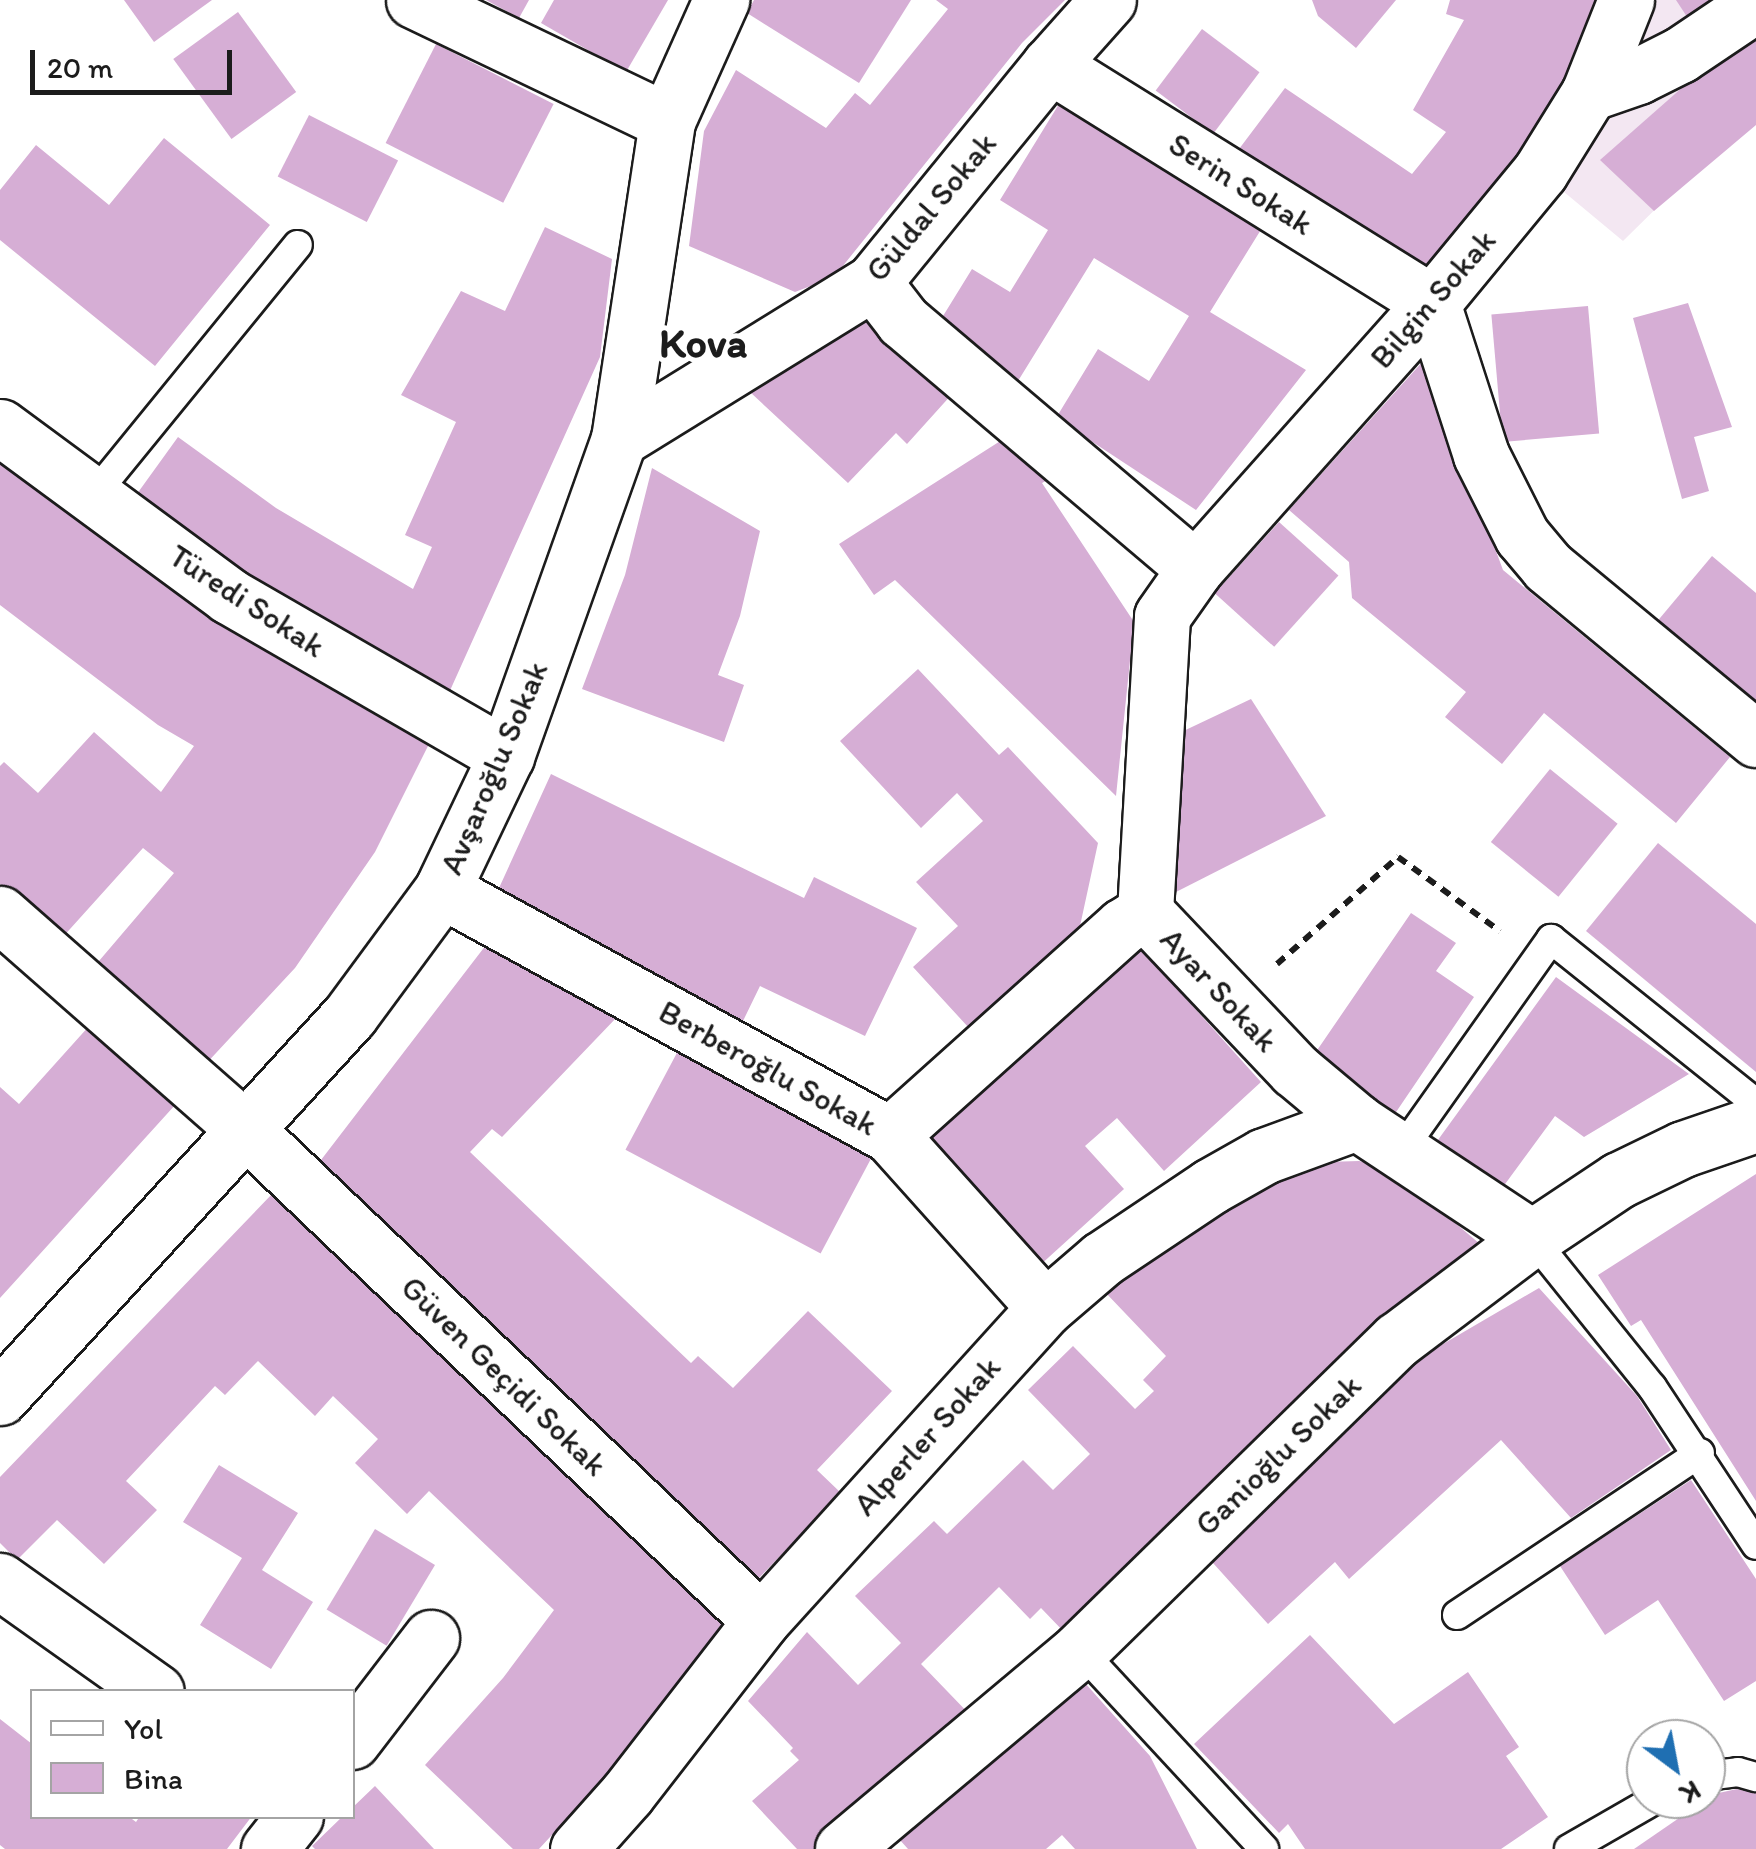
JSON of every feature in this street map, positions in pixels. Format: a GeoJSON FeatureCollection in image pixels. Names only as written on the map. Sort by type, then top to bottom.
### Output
{"type":"FeatureCollection","features":[{"type":"Feature","properties":{"kind":"street"},"geometry":{"type":"LineString","coordinates":[[414,0],[667,121]]}},
{"type":"Feature","properties":{"kind":"street","name":"Avşaroğlu Sokak"},"geometry":{"type":"LineString","coordinates":[[0,1398],[350,1015],[442,890],[506,756],[619,440],[667,121],[722,0]]}},
{"type":"Feature","properties":{"kind":"street","name":"Güldal Sokak"},"geometry":{"type":"LineString","coordinates":[[619,440],[873,282],[1108,0]]}},
{"type":"Feature","properties":{"kind":"street","name":"Bilgin Sokak"},"geometry":{"type":"LineString","coordinates":[[1195,569],[1432,303],[1540,172],[1589,93],[1626,0]]}},
{"type":"Feature","properties":{"kind":"street"},"geometry":{"type":"LineString","coordinates":[[1589,93],[1652,69],[1756,4]]}},
{"type":"Feature","properties":{"kind":"street","name":"Serin Sokak"},"geometry":{"type":"LineString","coordinates":[[1050,65],[1432,303]]}},
{"type":"Feature","properties":{"kind":"street"},"geometry":{"type":"LineString","coordinates":[[873,282],[904,321],[1195,569]]}},
{"type":"Feature","properties":{"kind":"street"},"geometry":{"type":"LineString","coordinates":[[1432,303],[1481,455],[1522,536],[1548,567],[1756,739]]}},
{"type":"Feature","properties":{"kind":"street","name":"Türedi Sokak"},"geometry":{"type":"LineString","coordinates":[[0,427],[229,596],[506,756]]}},
{"type":"Feature","properties":{"kind":"street","name":"Ayar Sokak"},"geometry":{"type":"LineString","coordinates":[[1195,569],[1162,616],[1145,912],[1294,1070],[1379,1136],[1532,1238]]}},
{"type":"Feature","properties":{"kind":"street","name":"Berberoğlu Sokak"},"geometry":{"type":"LineString","coordinates":[[442,890],[890,1135],[1045,1308]]}},
{"type":"Feature","properties":{"kind":"street"},"geometry":{"type":"LineString","coordinates":[[890,1135],[1123,926],[1145,912]]}},
{"type":"Feature","properties":{"kind":"street","name":"Güven Geçidi Sokak"},"geometry":{"type":"LineString","coordinates":[[0,914],[247,1131],[760,1621]]}},
{"type":"Feature","properties":{"kind":"street","name":"Ganioğlu Sokak"},"geometry":{"type":"LineString","coordinates":[[843,1849],[1080,1650],[1397,1340],[1532,1238],[1619,1180],[1684,1149],[1756,1124]]}},
{"type":"Feature","properties":{"kind":"street","name":"Alperler Sokak"},"geometry":{"type":"LineString","coordinates":[[578,1849],[627,1794],[760,1621],[1045,1308],[1102,1260],[1211,1186],[1264,1156],[1379,1136]]}},
{"type":"Feature","properties":{"kind":"street"},"geometry":{"type":"LineString","coordinates":[[0,1581],[152,1689]]}},
{"type":"Feature","properties":{"kind":"street"},"geometry":{"type":"LineString","coordinates":[[355,1737],[431,1638]]}},
{"type":"Feature","properties":{"kind":"street"},"geometry":{"type":"LineString","coordinates":[[270,1849],[292,1819]]}},
{"type":"Feature","properties":{"kind":"lane"},"geometry":{"type":"LineString","coordinates":[[93,496],[298,244]]}},
{"type":"Feature","properties":{"kind":"lane"},"geometry":{"type":"LineString","coordinates":[[1379,1136],[1551,940],[1756,1103]]}},
{"type":"Feature","properties":{"kind":"lane"},"geometry":{"type":"LineString","coordinates":[[1532,1238],[1600,1318],[1700,1454],[1756,1545]]}},
{"type":"Feature","properties":{"kind":"lane"},"geometry":{"type":"LineString","coordinates":[[1457,1615],[1700,1454]]}},
{"type":"Feature","properties":{"kind":"lane"},"geometry":{"type":"LineString","coordinates":[[1080,1650],[1264,1849]]}},
{"type":"Feature","properties":{"kind":"lane"},"geometry":{"type":"LineString","coordinates":[[1726,1774],[1756,1777]]}},
{"type":"Feature","properties":{"kind":"lane"},"geometry":{"type":"LineString","coordinates":[[1569,1849],[1626,1816]]}},
{"type":"Feature","properties":{"kind":"path"},"geometry":{"type":"LineString","coordinates":[[1232,1004],[1398,858],[1538,958]]}},
{"type":"Feature","properties":{"kind":"shaded area"},"geometry":{"type":"Polygon","coordinates":[[[1626,0],[1756,0],[1688,177],[1623,241],[1540,172],[1626,0]]]}},
{"type":"Feature","properties":{"kind":"building"},"geometry":{"type":"Polygon","coordinates":[[[124,0],[212,0],[154,42],[124,0]]]}},
{"type":"Feature","properties":{"kind":"building"},"geometry":{"type":"Polygon","coordinates":[[[486,0],[529,0],[519,18],[486,0]]]}},
{"type":"Feature","properties":{"kind":"building"},"geometry":{"type":"Polygon","coordinates":[[[554,0],[668,0],[626,72],[541,23],[554,0]]]}},
{"type":"Feature","properties":{"kind":"building"},"geometry":{"type":"Polygon","coordinates":[[[754,0],[911,0],[859,83],[747,13],[754,0]]]}},
{"type":"Feature","properties":{"kind":"building"},"geometry":{"type":"Polygon","coordinates":[[[936,0],[1065,0],[1022,43],[834,277],[795,292],[689,246],[704,131],[736,70],[826,128],[855,93],[870,105],[948,9],[936,0]]]}},
{"type":"Feature","properties":{"kind":"building"},"geometry":{"type":"Polygon","coordinates":[[[1312,0],[1396,0],[1356,48],[1318,16],[1312,0]]]}},
{"type":"Feature","properties":{"kind":"building"},"geometry":{"type":"Polygon","coordinates":[[[1450,0],[1601,0],[1582,60],[1517,176],[1432,273],[1236,153],[1285,88],[1412,174],[1446,132],[1413,110],[1464,20],[1446,14],[1450,0]]]}},
{"type":"Feature","properties":{"kind":"building"},"geometry":{"type":"Polygon","coordinates":[[[1676,0],[1734,0],[1693,26],[1676,0]]]}},
{"type":"Feature","properties":{"kind":"building"},"geometry":{"type":"Polygon","coordinates":[[[238,12],[296,92],[231,139],[173,59],[238,12]]]}},
{"type":"Feature","properties":{"kind":"building"},"geometry":{"type":"Polygon","coordinates":[[[1202,29],[1260,72],[1213,134],[1156,90],[1202,29]]]}},
{"type":"Feature","properties":{"kind":"building"},"geometry":{"type":"Polygon","coordinates":[[[1756,35],[1756,125],[1654,211],[1600,160],[1684,86],[1756,35]]]}},
{"type":"Feature","properties":{"kind":"building"},"geometry":{"type":"Polygon","coordinates":[[[436,44],[554,104],[503,203],[386,143],[436,44]]]}},
{"type":"Feature","properties":{"kind":"building"},"geometry":{"type":"Polygon","coordinates":[[[1059,104],[1262,228],[1210,312],[1306,370],[1196,510],[1056,418],[1098,349],[1149,381],[1189,316],[1094,258],[1013,389],[935,329],[972,269],[1010,292],[1048,230],[1000,200],[1059,104]]]}},
{"type":"Feature","properties":{"kind":"building"},"geometry":{"type":"Polygon","coordinates":[[[309,115],[398,160],[367,222],[278,176],[309,115]]]}},
{"type":"Feature","properties":{"kind":"building"},"geometry":{"type":"Polygon","coordinates":[[[164,138],[270,225],[155,366],[0,240],[0,190],[36,145],[109,205],[164,138]]]}},
{"type":"Feature","properties":{"kind":"building"},"geometry":{"type":"Polygon","coordinates":[[[545,227],[612,259],[600,357],[448,695],[240,574],[134,498],[178,437],[276,508],[413,589],[432,547],[405,535],[456,422],[401,395],[461,291],[505,311],[545,227]]]}},
{"type":"Feature","properties":{"kind":"building"},"geometry":{"type":"Polygon","coordinates":[[[1688,303],[1732,427],[1694,437],[1709,491],[1682,499],[1633,318],[1688,303]]]}},
{"type":"Feature","properties":{"kind":"building"},"geometry":{"type":"Polygon","coordinates":[[[1588,306],[1599,434],[1503,442],[1491,314],[1588,306]]]}},
{"type":"Feature","properties":{"kind":"building"},"geometry":{"type":"Polygon","coordinates":[[[867,318],[953,393],[907,444],[896,433],[848,483],[750,392],[867,318]]]}},
{"type":"Feature","properties":{"kind":"building"},"geometry":{"type":"Polygon","coordinates":[[[1425,359],[1503,570],[1730,757],[1676,823],[1544,713],[1502,764],[1445,717],[1466,692],[1352,598],[1349,562],[1289,510],[1425,359]]]}},
{"type":"Feature","properties":{"kind":"building"},"geometry":{"type":"Polygon","coordinates":[[[1005,438],[1051,478],[1042,483],[1134,622],[1116,796],[895,580],[874,595],[839,544],[1005,438]]]}},
{"type":"Feature","properties":{"kind":"building"},"geometry":{"type":"Polygon","coordinates":[[[0,459],[211,620],[429,744],[375,852],[295,968],[203,1067],[93,968],[174,873],[143,848],[61,939],[0,884],[0,766],[4,762],[38,793],[94,732],[161,792],[194,746],[158,725],[0,605],[0,459]]]}},
{"type":"Feature","properties":{"kind":"building"},"geometry":{"type":"Polygon","coordinates":[[[652,468],[760,531],[740,616],[718,675],[744,685],[724,742],[582,689],[625,575],[652,468]]]}},
{"type":"Feature","properties":{"kind":"building"},"geometry":{"type":"Polygon","coordinates":[[[1279,522],[1338,576],[1274,647],[1215,593],[1279,522]]]}},
{"type":"Feature","properties":{"kind":"building"},"geometry":{"type":"Polygon","coordinates":[[[1712,556],[1756,593],[1756,705],[1655,624],[1712,556]]]}},
{"type":"Feature","properties":{"kind":"building"},"geometry":{"type":"Polygon","coordinates":[[[918,669],[999,755],[1008,747],[1098,843],[1080,926],[969,1028],[913,967],[958,926],[916,882],[983,821],[957,793],[921,828],[840,741],[918,669]]]}},
{"type":"Feature","properties":{"kind":"building"},"geometry":{"type":"Polygon","coordinates":[[[1251,699],[1326,816],[1174,893],[1175,735],[1251,699]]]}},
{"type":"Feature","properties":{"kind":"building"},"geometry":{"type":"Polygon","coordinates":[[[1550,769],[1618,824],[1558,897],[1491,842],[1550,769]]]}},
{"type":"Feature","properties":{"kind":"building"},"geometry":{"type":"Polygon","coordinates":[[[551,774],[804,898],[814,877],[917,928],[865,1036],[760,986],[743,1021],[499,888],[551,774]]]}},
{"type":"Feature","properties":{"kind":"building"},"geometry":{"type":"Polygon","coordinates":[[[1658,843],[1756,924],[1756,1072],[1586,931],[1658,843]]]}},
{"type":"Feature","properties":{"kind":"building"},"geometry":{"type":"Polygon","coordinates":[[[1411,913],[1456,943],[1436,971],[1474,997],[1390,1121],[1307,1065],[1411,913]]]}},
{"type":"Feature","properties":{"kind":"building"},"geometry":{"type":"Polygon","coordinates":[[[1136,943],[1261,1082],[1164,1171],[1117,1118],[1085,1146],[1124,1189],[1038,1267],[921,1137],[1136,943]]]}},
{"type":"Feature","properties":{"kind":"building"},"geometry":{"type":"Polygon","coordinates":[[[486,945],[618,1016],[502,1137],[492,1129],[470,1152],[691,1363],[698,1356],[733,1388],[808,1311],[892,1391],[817,1470],[841,1493],[758,1579],[321,1160],[486,945]]]}},
{"type":"Feature","properties":{"kind":"building"},"geometry":{"type":"Polygon","coordinates":[[[1556,977],[1689,1074],[1584,1137],[1555,1116],[1500,1191],[1435,1144],[1556,977]]]}},
{"type":"Feature","properties":{"kind":"building"},"geometry":{"type":"Polygon","coordinates":[[[90,1025],[176,1104],[0,1298],[0,1087],[19,1104],[90,1025]]]}},
{"type":"Feature","properties":{"kind":"building"},"geometry":{"type":"Polygon","coordinates":[[[679,1049],[874,1153],[821,1253],[625,1150],[679,1049]]]}},
{"type":"Feature","properties":{"kind":"building"},"geometry":{"type":"Polygon","coordinates":[[[1359,1161],[1390,1168],[1480,1244],[1066,1634],[1041,1608],[1030,1619],[999,1587],[921,1664],[974,1719],[817,1849],[797,1849],[752,1801],[799,1760],[790,1751],[793,1748],[748,1701],[807,1632],[858,1685],[901,1643],[855,1596],[934,1521],[947,1534],[1023,1460],[1053,1490],[1090,1454],[1028,1390],[1073,1346],[1135,1409],[1154,1391],[1143,1380],[1166,1356],[1104,1291],[1171,1240],[1276,1180],[1326,1162],[1359,1161]]]}},
{"type":"Feature","properties":{"kind":"building"},"geometry":{"type":"Polygon","coordinates":[[[1756,1174],[1756,1501],[1641,1320],[1631,1326],[1598,1275],[1756,1174]]]}},
{"type":"Feature","properties":{"kind":"building"},"geometry":{"type":"Polygon","coordinates":[[[273,1193],[723,1623],[606,1776],[539,1849],[513,1849],[425,1765],[503,1678],[554,1610],[429,1491],[407,1514],[355,1463],[378,1439],[333,1396],[315,1416],[258,1361],[225,1395],[215,1386],[126,1481],[157,1510],[104,1564],[57,1520],[17,1560],[0,1543],[0,1477],[273,1193]]]}},
{"type":"Feature","properties":{"kind":"building"},"geometry":{"type":"Polygon","coordinates":[[[1539,1288],[1637,1396],[1671,1450],[1571,1518],[1501,1440],[1349,1579],[1335,1562],[1268,1624],[1204,1553],[1414,1361],[1539,1288]]]}},
{"type":"Feature","properties":{"kind":"building"},"geometry":{"type":"Polygon","coordinates":[[[219,1465],[298,1513],[262,1570],[313,1602],[271,1669],[200,1625],[242,1558],[183,1522],[219,1465]]]}},
{"type":"Feature","properties":{"kind":"building"},"geometry":{"type":"Polygon","coordinates":[[[1691,1480],[1756,1579],[1756,1681],[1724,1701],[1658,1600],[1605,1635],[1560,1566],[1691,1480]]]}},
{"type":"Feature","properties":{"kind":"building"},"geometry":{"type":"Polygon","coordinates":[[[375,1529],[435,1565],[387,1646],[327,1610],[375,1529]]]}},
{"type":"Feature","properties":{"kind":"building"},"geometry":{"type":"Polygon","coordinates":[[[1310,1635],[1394,1724],[1468,1672],[1519,1747],[1506,1756],[1548,1817],[1501,1849],[1305,1849],[1288,1824],[1279,1833],[1194,1744],[1310,1635]]]}},
{"type":"Feature","properties":{"kind":"building"},"geometry":{"type":"Polygon","coordinates":[[[1077,1674],[1150,1756],[1197,1849],[1075,1849],[1062,1835],[1046,1849],[908,1849],[891,1830],[1077,1674]]]}},
{"type":"Feature","properties":{"kind":"building"},"geometry":{"type":"Polygon","coordinates":[[[0,1719],[30,1742],[30,1819],[250,1819],[227,1849],[5,1849],[0,1845],[0,1719]]]}},
{"type":"Feature","properties":{"kind":"building"},"geometry":{"type":"Polygon","coordinates":[[[375,1786],[434,1849],[315,1849],[312,1846],[340,1819],[355,1819],[355,1805],[375,1786]]]}},
{"type":"Feature","properties":{"kind":"building"},"geometry":{"type":"Polygon","coordinates":[[[1726,1791],[1756,1793],[1756,1849],[1634,1849],[1678,1819],[1726,1819],[1726,1791]]]}},
{"type":"Feature","properties":{"kind":"district","name":"Kova"},"geometry":{"type":"Point","coordinates":[703,343]}}]}
